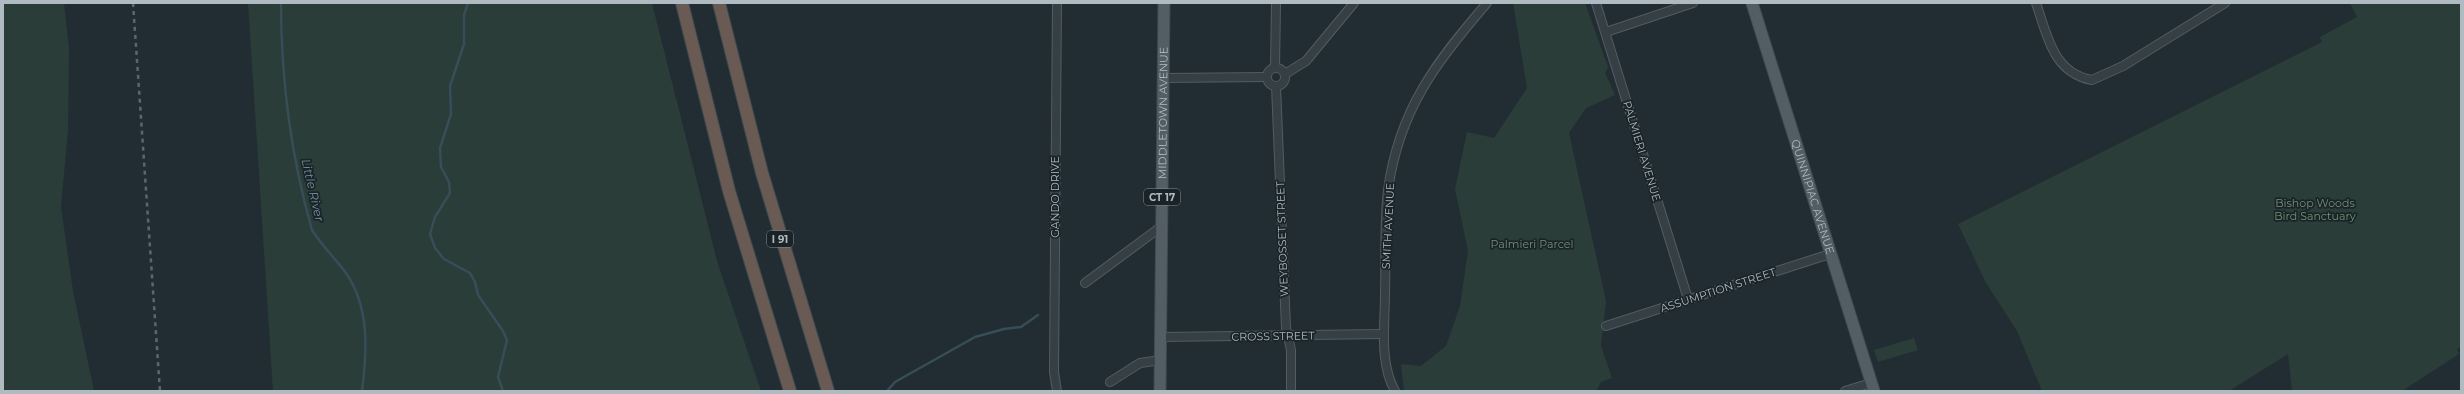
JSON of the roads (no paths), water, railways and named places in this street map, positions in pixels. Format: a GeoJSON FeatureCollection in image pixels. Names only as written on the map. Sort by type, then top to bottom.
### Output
{"type":"FeatureCollection","features":[{"type":"Feature","properties":{"kind":"highway"},"geometry":{"type":"LineString","coordinates":[[682,3],[732,199],[790,391]]}},
{"type":"Feature","properties":{"kind":"highway","name":"I 91"},"geometry":{"type":"LineString","coordinates":[[719,3],[762,173],[828,391]]}},
{"type":"Feature","properties":{"kind":"main road","name":"MIDDLETOWN AVENUE"},"geometry":{"type":"LineString","coordinates":[[1160,391],[1164,3]]}},
{"type":"Feature","properties":{"kind":"main road","name":"QUINNIPIAC AVENUE"},"geometry":{"type":"LineString","coordinates":[[1752,3],[1872,387]]}},
{"type":"Feature","properties":{"kind":"street","name":"GANDO DRIVE"},"geometry":{"type":"LineString","coordinates":[[1057,3],[1054,365],[1057,391]]}},
{"type":"Feature","properties":{"kind":"street"},"geometry":{"type":"LineString","coordinates":[[1275,67],[1276,3]]}},
{"type":"Feature","properties":{"kind":"street"},"geometry":{"type":"LineString","coordinates":[[1285,74],[1306,61],[1354,3]]}},
{"type":"Feature","properties":{"kind":"street","name":"SMITH AVENUE"},"geometry":{"type":"LineString","coordinates":[[1389,381],[1384,334],[1388,191],[1393,160],[1413,103],[1422,87],[1444,53],[1487,3]]}},
{"type":"Feature","properties":{"kind":"street","name":"PALMIERI AVENUE"},"geometry":{"type":"LineString","coordinates":[[1596,3],[1688,299]]}},
{"type":"Feature","properties":{"kind":"street"},"geometry":{"type":"LineString","coordinates":[[1606,32],[1693,3]]}},
{"type":"Feature","properties":{"kind":"street"},"geometry":{"type":"LineString","coordinates":[[2036,3],[2056,58],[2069,72],[2092,80],[2123,66],[2225,3]]}},
{"type":"Feature","properties":{"kind":"street"},"geometry":{"type":"LineString","coordinates":[[1275,67],[1282,70],[1285,74],[1284,82],[1276,86],[1270,84],[1266,77],[1270,69],[1275,67]]}},
{"type":"Feature","properties":{"kind":"street"},"geometry":{"type":"LineString","coordinates":[[1163,78],[1266,77]]}},
{"type":"Feature","properties":{"kind":"street","name":"WEYBOSSET STREET"},"geometry":{"type":"LineString","coordinates":[[1276,86],[1287,336],[1291,350],[1291,391]]}},
{"type":"Feature","properties":{"kind":"street"},"geometry":{"type":"LineString","coordinates":[[1085,283],[1162,226]]}},
{"type":"Feature","properties":{"kind":"street","name":"ASSUMPTION STREET"},"geometry":{"type":"LineString","coordinates":[[1606,326],[1830,254]]}},
{"type":"Feature","properties":{"kind":"street","name":"CROSS STREET"},"geometry":{"type":"LineString","coordinates":[[1161,337],[1384,334]]}},
{"type":"Feature","properties":{"kind":"street"},"geometry":{"type":"LineString","coordinates":[[1110,382],[1140,363],[1161,360]]}},
{"type":"Feature","properties":{"kind":"street"},"geometry":{"type":"LineString","coordinates":[[1388,391],[1389,381]]}},
{"type":"Feature","properties":{"kind":"street"},"geometry":{"type":"LineString","coordinates":[[1389,381],[1395,391]]}},
{"type":"Feature","properties":{"kind":"street"},"geometry":{"type":"LineString","coordinates":[[1845,391],[1872,387]]}},
{"type":"Feature","properties":{"kind":"waterway","name":"Little River"},"geometry":{"type":"LineString","coordinates":[[281,3],[281,32],[285,89],[298,174],[312,230],[346,273],[354,286],[359,301],[365,330],[365,361],[362,391]]}},
{"type":"Feature","properties":{"kind":"waterway"},"geometry":{"type":"LineString","coordinates":[[468,3],[464,15],[464,44],[450,86],[451,114],[440,148],[441,167],[449,182],[450,193],[435,217],[430,234],[435,248],[444,259],[470,273],[475,282],[478,295],[503,331],[507,340],[498,377],[503,391]]}},
{"type":"Feature","properties":{"kind":"waterway"},"geometry":{"type":"LineString","coordinates":[[887,391],[895,382],[975,337],[1004,329],[1021,327],[1038,315]]}},
{"type":"Feature","properties":{"kind":"railway"},"geometry":{"type":"LineString","coordinates":[[133,3],[160,391]]}},
{"type":"Feature","properties":{"kind":"park label","name":"Bishop Woods Bird Sanctuary"},"geometry":{"type":"Point","coordinates":[2315,209]}},
{"type":"Feature","properties":{"kind":"park label","name":"Palmieri Parcel"},"geometry":{"type":"Point","coordinates":[1532,244]}}]}
